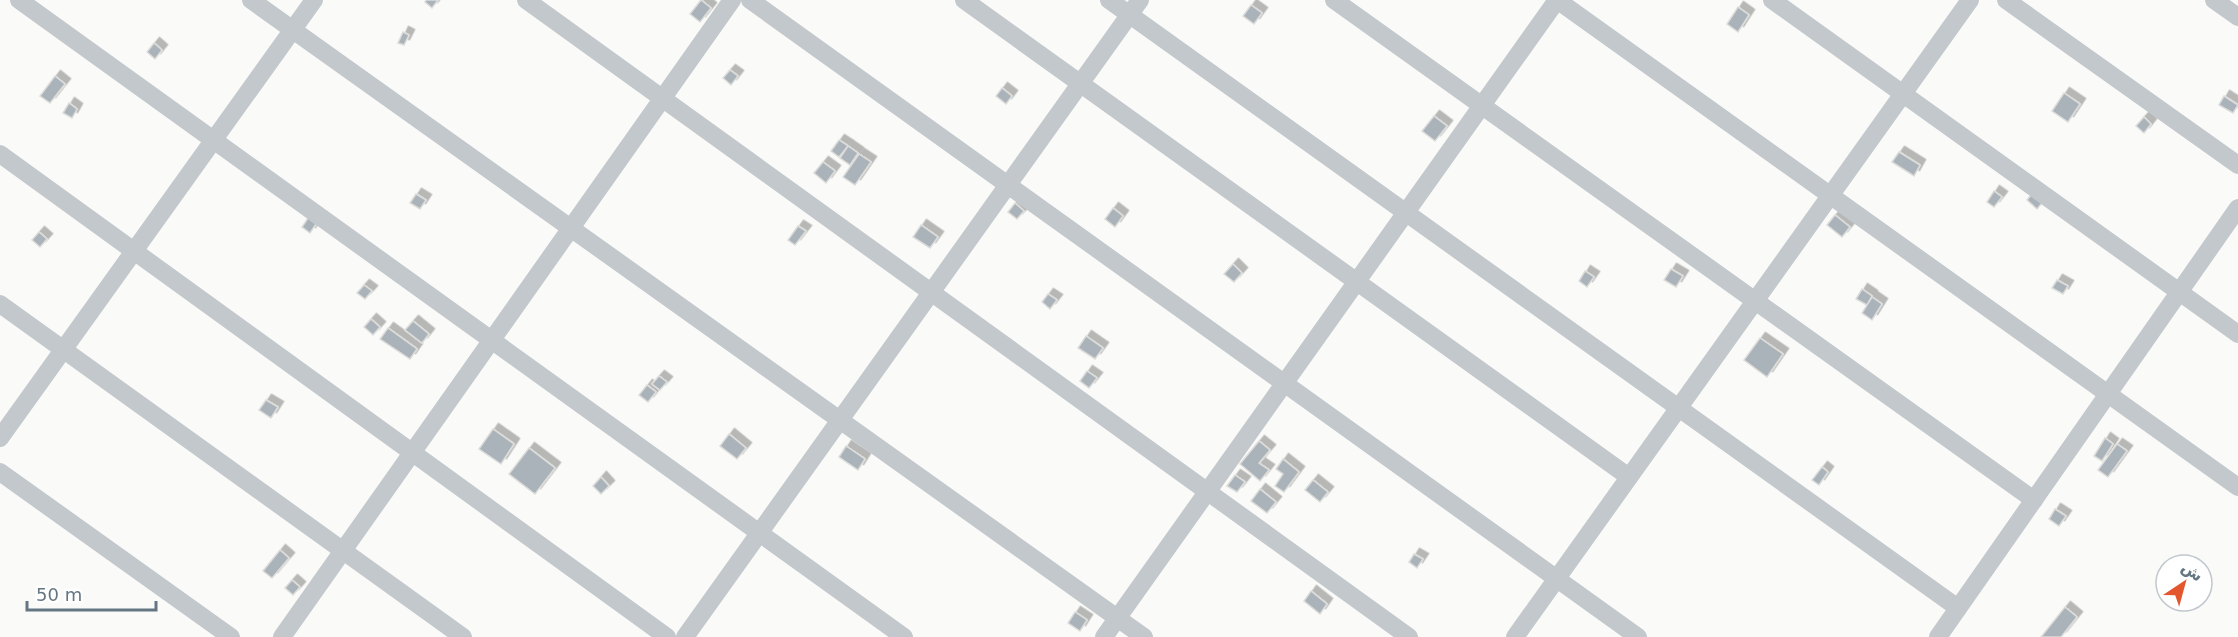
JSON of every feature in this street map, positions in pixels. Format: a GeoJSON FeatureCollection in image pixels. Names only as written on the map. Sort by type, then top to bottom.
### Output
{"type":"FeatureCollection","features":[{"type":"Feature","properties":{"kind":"street"},"geometry":{"type":"LineString","coordinates":[[19,0],[904,637]]}},
{"type":"Feature","properties":{"kind":"street"},"geometry":{"type":"LineString","coordinates":[[251,0],[1144,637]]}},
{"type":"Feature","properties":{"kind":"street"},"geometry":{"type":"LineString","coordinates":[[0,438],[314,0]]}},
{"type":"Feature","properties":{"kind":"street"},"geometry":{"type":"LineString","coordinates":[[526,0],[1409,637]]}},
{"type":"Feature","properties":{"kind":"street"},"geometry":{"type":"LineString","coordinates":[[282,637],[732,0]]}},
{"type":"Feature","properties":{"kind":"street"},"geometry":{"type":"LineString","coordinates":[[750,0],[1638,637]]}},
{"type":"Feature","properties":{"kind":"street"},"geometry":{"type":"LineString","coordinates":[[964,0],[1629,477]]}},
{"type":"Feature","properties":{"kind":"street"},"geometry":{"type":"LineString","coordinates":[[1109,0],[1134,7],[1406,213],[1958,608]]}},
{"type":"Feature","properties":{"kind":"street"},"geometry":{"type":"LineString","coordinates":[[1334,0],[2034,500]]}},
{"type":"Feature","properties":{"kind":"street"},"geometry":{"type":"LineString","coordinates":[[1104,637],[1557,0],[2238,487]]}},
{"type":"Feature","properties":{"kind":"street"},"geometry":{"type":"LineString","coordinates":[[1772,0],[2238,334]]}},
{"type":"Feature","properties":{"kind":"street"},"geometry":{"type":"LineString","coordinates":[[1515,637],[1970,0]]}},
{"type":"Feature","properties":{"kind":"street"},"geometry":{"type":"LineString","coordinates":[[2006,0],[2238,165]]}},
{"type":"Feature","properties":{"kind":"street"},"geometry":{"type":"LineString","coordinates":[[2214,0],[2238,17]]}},
{"type":"Feature","properties":{"kind":"street"},"geometry":{"type":"LineString","coordinates":[[685,637],[1134,7]]}},
{"type":"Feature","properties":{"kind":"street"},"geometry":{"type":"LineString","coordinates":[[0,154],[668,637]]}},
{"type":"Feature","properties":{"kind":"street"},"geometry":{"type":"LineString","coordinates":[[1938,637],[2238,208]]}},
{"type":"Feature","properties":{"kind":"street"},"geometry":{"type":"LineString","coordinates":[[0,304],[463,637]]}},
{"type":"Feature","properties":{"kind":"street"},"geometry":{"type":"LineString","coordinates":[[0,472],[231,637]]}},
{"type":"Feature","properties":{"kind":"building"},"geometry":{"type":"Polygon","coordinates":[[[426,0],[438,0],[432,8],[425,2],[426,0]]]}},
{"type":"Feature","properties":{"kind":"building"},"geometry":{"type":"Polygon","coordinates":[[[701,0],[711,8],[700,22],[690,14],[701,0]]]}},
{"type":"Feature","properties":{"kind":"building"},"geometry":{"type":"Polygon","coordinates":[[[1251,5],[1262,13],[1254,24],[1243,16],[1251,5]]]}},
{"type":"Feature","properties":{"kind":"building"},"geometry":{"type":"Polygon","coordinates":[[[1738,7],[1749,15],[1738,32],[1727,24],[1738,7]]]}},
{"type":"Feature","properties":{"kind":"building"},"geometry":{"type":"Polygon","coordinates":[[[403,32],[409,35],[404,45],[398,43],[403,32]]]}},
{"type":"Feature","properties":{"kind":"building"},"geometry":{"type":"Polygon","coordinates":[[[154,43],[162,50],[155,59],[147,52],[154,43]]]}},
{"type":"Feature","properties":{"kind":"building"},"geometry":{"type":"Polygon","coordinates":[[[730,70],[738,76],[731,85],[723,78],[730,70]]]}},
{"type":"Feature","properties":{"kind":"building"},"geometry":{"type":"Polygon","coordinates":[[[55,76],[65,84],[50,103],[40,96],[55,76]]]}},
{"type":"Feature","properties":{"kind":"building"},"geometry":{"type":"Polygon","coordinates":[[[1002,88],[1012,96],[1006,104],[996,96],[1002,88]]]}},
{"type":"Feature","properties":{"kind":"building"},"geometry":{"type":"Polygon","coordinates":[[[2064,93],[2080,104],[2068,122],[2052,111],[2064,93]]]}},
{"type":"Feature","properties":{"kind":"building"},"geometry":{"type":"Polygon","coordinates":[[[2224,96],[2238,105],[2233,113],[2219,105],[2224,96]]]}},
{"type":"Feature","properties":{"kind":"building"},"geometry":{"type":"Polygon","coordinates":[[[69,103],[77,109],[72,118],[63,113],[69,103]]]}},
{"type":"Feature","properties":{"kind":"building"},"geometry":{"type":"Polygon","coordinates":[[[1434,116],[1447,126],[1435,141],[1422,131],[1434,116]]]}},
{"type":"Feature","properties":{"kind":"building"},"geometry":{"type":"Polygon","coordinates":[[[2144,117],[2151,124],[2144,133],[2136,126],[2144,117]]]}},
{"type":"Feature","properties":{"kind":"building"},"geometry":{"type":"Polygon","coordinates":[[[839,140],[848,146],[839,157],[831,151],[839,140]]]}},
{"type":"Feature","properties":{"kind":"building"},"geometry":{"type":"Polygon","coordinates":[[[848,146],[858,153],[850,165],[840,158],[848,146]]]}},
{"type":"Feature","properties":{"kind":"building"},"geometry":{"type":"Polygon","coordinates":[[[1899,152],[1920,165],[1914,176],[1892,162],[1899,152]]]}},
{"type":"Feature","properties":{"kind":"building"},"geometry":{"type":"Polygon","coordinates":[[[859,154],[871,162],[855,185],[843,177],[859,154]]]}},
{"type":"Feature","properties":{"kind":"building"},"geometry":{"type":"Polygon","coordinates":[[[823,162],[835,171],[826,183],[814,173],[823,162]]]}},
{"type":"Feature","properties":{"kind":"building"},"geometry":{"type":"Polygon","coordinates":[[[1994,191],[2002,197],[1994,207],[1987,202],[1994,191]]]}},
{"type":"Feature","properties":{"kind":"building"},"geometry":{"type":"Polygon","coordinates":[[[416,194],[426,200],[420,209],[410,203],[416,194]]]}},
{"type":"Feature","properties":{"kind":"building"},"geometry":{"type":"Polygon","coordinates":[[[2031,195],[2042,203],[2037,209],[2027,200],[2031,195]]]}},
{"type":"Feature","properties":{"kind":"building"},"geometry":{"type":"Polygon","coordinates":[[[1015,203],[1024,211],[1017,219],[1008,212],[1015,203]]]}},
{"type":"Feature","properties":{"kind":"building"},"geometry":{"type":"Polygon","coordinates":[[[1113,208],[1123,216],[1115,227],[1105,219],[1113,208]]]}},
{"type":"Feature","properties":{"kind":"building"},"geometry":{"type":"Polygon","coordinates":[[[1835,215],[1850,227],[1842,237],[1827,225],[1835,215]]]}},
{"type":"Feature","properties":{"kind":"building"},"geometry":{"type":"Polygon","coordinates":[[[308,218],[316,224],[310,233],[302,227],[308,218]]]}},
{"type":"Feature","properties":{"kind":"building"},"geometry":{"type":"Polygon","coordinates":[[[921,225],[938,237],[930,248],[913,237],[921,225]]]}},
{"type":"Feature","properties":{"kind":"building"},"geometry":{"type":"Polygon","coordinates":[[[798,226],[806,231],[795,245],[788,240],[798,226]]]}},
{"type":"Feature","properties":{"kind":"building"},"geometry":{"type":"Polygon","coordinates":[[[39,232],[47,239],[40,247],[32,240],[39,232]]]}},
{"type":"Feature","properties":{"kind":"building"},"geometry":{"type":"Polygon","coordinates":[[[1233,264],[1242,273],[1234,282],[1224,274],[1233,264]]]}},
{"type":"Feature","properties":{"kind":"building"},"geometry":{"type":"Polygon","coordinates":[[[1671,269],[1683,276],[1676,287],[1664,280],[1671,269]]]}},
{"type":"Feature","properties":{"kind":"building"},"geometry":{"type":"Polygon","coordinates":[[[1585,271],[1594,277],[1587,287],[1579,281],[1585,271]]]}},
{"type":"Feature","properties":{"kind":"building"},"geometry":{"type":"Polygon","coordinates":[[[2057,280],[2068,286],[2063,294],[2052,288],[2057,280]]]}},
{"type":"Feature","properties":{"kind":"building"},"geometry":{"type":"Polygon","coordinates":[[[364,285],[372,291],[365,299],[357,293],[364,285]]]}},
{"type":"Feature","properties":{"kind":"building"},"geometry":{"type":"Polygon","coordinates":[[[1862,289],[1872,296],[1867,305],[1856,299],[1862,289]]]}},
{"type":"Feature","properties":{"kind":"building"},"geometry":{"type":"Polygon","coordinates":[[[1048,294],[1057,300],[1050,309],[1042,302],[1048,294]]]}},
{"type":"Feature","properties":{"kind":"building"},"geometry":{"type":"Polygon","coordinates":[[[1872,297],[1882,304],[1872,320],[1862,313],[1872,297]]]}},
{"type":"Feature","properties":{"kind":"building"},"geometry":{"type":"Polygon","coordinates":[[[371,319],[380,327],[373,335],[364,327],[371,319]]]}},
{"type":"Feature","properties":{"kind":"building"},"geometry":{"type":"Polygon","coordinates":[[[413,321],[429,334],[422,343],[405,330],[413,321]]]}},
{"type":"Feature","properties":{"kind":"building"},"geometry":{"type":"Polygon","coordinates":[[[388,328],[417,349],[410,359],[380,339],[388,328]]]}},
{"type":"Feature","properties":{"kind":"building"},"geometry":{"type":"Polygon","coordinates":[[[1086,336],[1103,348],[1095,359],[1078,348],[1086,336]]]}},
{"type":"Feature","properties":{"kind":"building"},"geometry":{"type":"Polygon","coordinates":[[[1760,338],[1783,354],[1767,377],[1744,360],[1760,338]]]}},
{"type":"Feature","properties":{"kind":"building"},"geometry":{"type":"Polygon","coordinates":[[[1087,371],[1097,378],[1089,388],[1080,381],[1087,371]]]}},
{"type":"Feature","properties":{"kind":"building"},"geometry":{"type":"Polygon","coordinates":[[[659,376],[667,382],[660,390],[652,384],[659,376]]]}},
{"type":"Feature","properties":{"kind":"building"},"geometry":{"type":"Polygon","coordinates":[[[647,385],[656,392],[648,402],[639,395],[647,385]]]}},
{"type":"Feature","properties":{"kind":"building"},"geometry":{"type":"Polygon","coordinates":[[[266,400],[278,407],[271,418],[259,410],[266,400]]]}},
{"type":"Feature","properties":{"kind":"building"},"geometry":{"type":"Polygon","coordinates":[[[493,429],[514,444],[501,464],[479,449],[493,429]]]}},
{"type":"Feature","properties":{"kind":"building"},"geometry":{"type":"Polygon","coordinates":[[[729,434],[746,448],[737,459],[720,446],[729,434]]]}},
{"type":"Feature","properties":{"kind":"building"},"geometry":{"type":"Polygon","coordinates":[[[2105,438],[2113,444],[2102,461],[2094,456],[2105,438]]]}},
{"type":"Feature","properties":{"kind":"building"},"geometry":{"type":"Polygon","coordinates":[[[1259,441],[1270,450],[1259,463],[1269,470],[1260,481],[1240,464],[1259,441]]]}},
{"type":"Feature","properties":{"kind":"building"},"geometry":{"type":"Polygon","coordinates":[[[2117,444],[2127,451],[2108,477],[2098,470],[2117,444]]]}},
{"type":"Feature","properties":{"kind":"building"},"geometry":{"type":"Polygon","coordinates":[[[846,446],[865,459],[858,470],[839,457],[846,446]]]}},
{"type":"Feature","properties":{"kind":"building"},"geometry":{"type":"Polygon","coordinates":[[[529,448],[555,468],[535,494],[509,474],[529,448]]]}},
{"type":"Feature","properties":{"kind":"building"},"geometry":{"type":"Polygon","coordinates":[[[1283,459],[1299,472],[1284,492],[1275,486],[1283,474],[1276,469],[1283,459]]]}},
{"type":"Feature","properties":{"kind":"building"},"geometry":{"type":"Polygon","coordinates":[[[1822,467],[1828,472],[1819,485],[1812,480],[1822,467]]]}},
{"type":"Feature","properties":{"kind":"building"},"geometry":{"type":"Polygon","coordinates":[[[1235,475],[1245,482],[1237,492],[1227,486],[1235,475]]]}},
{"type":"Feature","properties":{"kind":"building"},"geometry":{"type":"Polygon","coordinates":[[[601,477],[609,486],[601,494],[593,486],[601,477]]]}},
{"type":"Feature","properties":{"kind":"building"},"geometry":{"type":"Polygon","coordinates":[[[1313,480],[1328,492],[1320,502],[1305,490],[1313,480]]]}},
{"type":"Feature","properties":{"kind":"building"},"geometry":{"type":"Polygon","coordinates":[[[1260,489],[1276,502],[1267,513],[1251,501],[1260,489]]]}},
{"type":"Feature","properties":{"kind":"building"},"geometry":{"type":"Polygon","coordinates":[[[2055,509],[2066,516],[2059,526],[2049,519],[2055,509]]]}},
{"type":"Feature","properties":{"kind":"building"},"geometry":{"type":"Polygon","coordinates":[[[280,550],[289,558],[272,578],[263,571],[280,550]]]}},
{"type":"Feature","properties":{"kind":"building"},"geometry":{"type":"Polygon","coordinates":[[[1414,554],[1423,559],[1417,568],[1409,562],[1414,554]]]}},
{"type":"Feature","properties":{"kind":"building"},"geometry":{"type":"Polygon","coordinates":[[[292,580],[300,587],[293,595],[285,588],[292,580]]]}},
{"type":"Feature","properties":{"kind":"building"},"geometry":{"type":"Polygon","coordinates":[[[1311,591],[1327,604],[1320,614],[1304,601],[1311,591]]]}},
{"type":"Feature","properties":{"kind":"building"},"geometry":{"type":"Polygon","coordinates":[[[2065,607],[2077,617],[2061,637],[2041,637],[2065,607]]]}},
{"type":"Feature","properties":{"kind":"building"},"geometry":{"type":"Polygon","coordinates":[[[1075,612],[1087,620],[1080,631],[1068,623],[1075,612]]]}}]}
